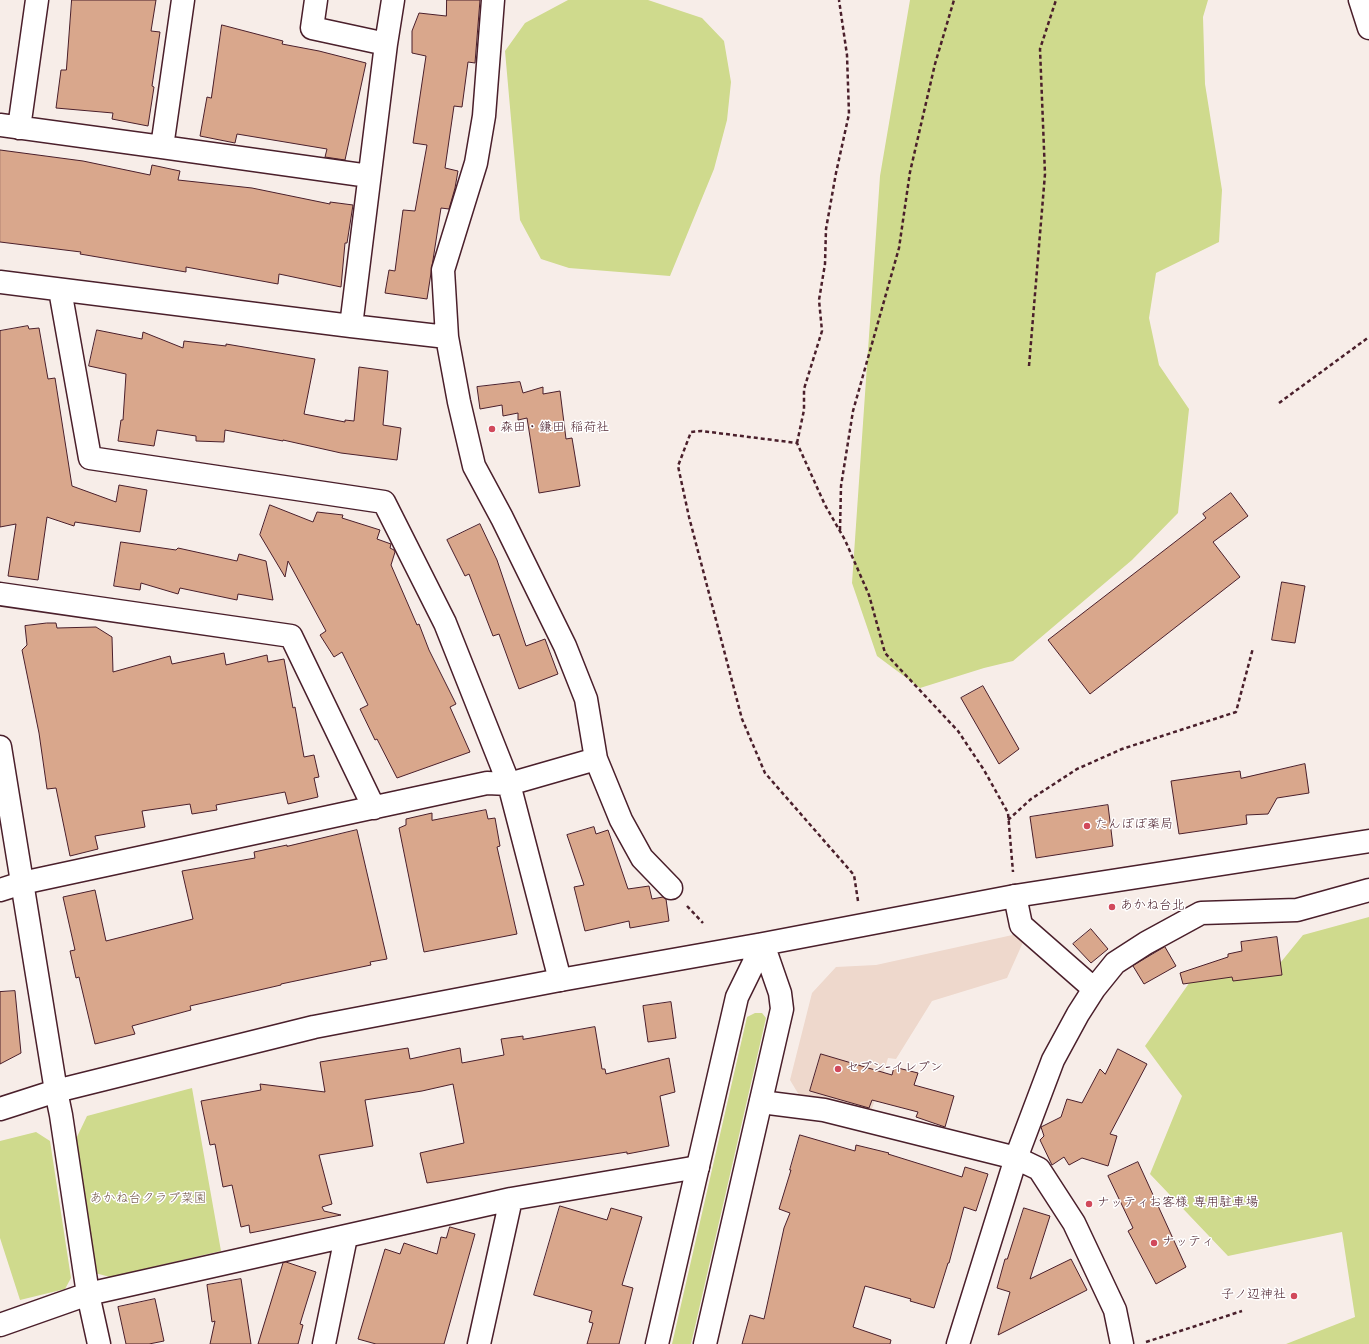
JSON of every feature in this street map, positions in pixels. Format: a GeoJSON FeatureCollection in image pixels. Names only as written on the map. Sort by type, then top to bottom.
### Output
{"type":"FeatureCollection","features":[{"type":"Feature","properties":{"kind":"street"},"geometry":{"type":"LineString","coordinates":[[37,0],[10,127],[369,176]]}},
{"type":"Feature","properties":{"kind":"street"},"geometry":{"type":"LineString","coordinates":[[162,147],[183,0]]}},
{"type":"Feature","properties":{"kind":"street"},"geometry":{"type":"LineString","coordinates":[[316,0],[312,28],[386,44]]}},
{"type":"Feature","properties":{"kind":"street"},"geometry":{"type":"LineString","coordinates":[[351,326],[386,44],[394,0]]}},
{"type":"Feature","properties":{"kind":"street"},"geometry":{"type":"LineString","coordinates":[[493,0],[484,116],[476,164],[443,270],[447,337],[459,402],[474,466],[565,646],[586,699],[596,759],[621,820],[642,858],[671,888]]}},
{"type":"Feature","properties":{"kind":"street"},"geometry":{"type":"LineString","coordinates":[[1360,0],[1369,28]]}},
{"type":"Feature","properties":{"kind":"street"},"geometry":{"type":"LineString","coordinates":[[0,282],[447,337]]}},
{"type":"Feature","properties":{"kind":"street"},"geometry":{"type":"LineString","coordinates":[[60,290],[90,458],[384,502],[445,623],[509,784],[560,980]]}},
{"type":"Feature","properties":{"kind":"street"},"geometry":{"type":"LineString","coordinates":[[0,594],[291,636],[374,808]]}},
{"type":"Feature","properties":{"kind":"street"},"geometry":{"type":"LineString","coordinates":[[0,747],[61,1115],[88,1294],[99,1344]]}},
{"type":"Feature","properties":{"kind":"street"},"geometry":{"type":"LineString","coordinates":[[0,890],[22,883],[374,808],[487,782],[509,784],[596,759]]}},
{"type":"Feature","properties":{"kind":"street"},"geometry":{"type":"LineString","coordinates":[[0,1109],[56,1091],[314,1027],[1015,896],[1369,841]]}},
{"type":"Feature","properties":{"kind":"street"},"geometry":{"type":"LineString","coordinates":[[958,1344],[1016,1158],[1053,1060],[1078,1014],[1094,989],[1115,963],[1146,943],[1201,913],[1297,910],[1369,890]]}},
{"type":"Feature","properties":{"kind":"street"},"geometry":{"type":"LineString","coordinates":[[1015,896],[1021,926],[1094,989]]}},
{"type":"Feature","properties":{"kind":"street"},"geometry":{"type":"LineString","coordinates":[[705,1344],[782,1009],[780,993],[763,944]]}},
{"type":"Feature","properties":{"kind":"street"},"geometry":{"type":"LineString","coordinates":[[657,1344],[737,998],[763,944]]}},
{"type":"Feature","properties":{"kind":"street"},"geometry":{"type":"LineString","coordinates":[[761,1102],[824,1110],[1016,1158],[1039,1169],[1074,1223],[1115,1310],[1122,1344]]}},
{"type":"Feature","properties":{"kind":"street"},"geometry":{"type":"LineString","coordinates":[[0,1325],[88,1294],[511,1199],[698,1167]]}},
{"type":"Feature","properties":{"kind":"street"},"geometry":{"type":"LineString","coordinates":[[479,1344],[511,1199]]}},
{"type":"Feature","properties":{"kind":"street"},"geometry":{"type":"LineString","coordinates":[[324,1344],[346,1237]]}},
{"type":"Feature","properties":{"kind":"path"},"geometry":{"type":"LineString","coordinates":[[839,0],[847,55],[849,114],[826,229],[825,264],[819,300],[822,331],[804,389],[804,410],[798,443],[825,504],[840,531],[869,595],[885,652],[958,731],[984,770],[1008,814],[1015,896]]}},
{"type":"Feature","properties":{"kind":"path"},"geometry":{"type":"LineString","coordinates":[[840,531],[841,486],[853,411],[899,248],[910,172],[935,64],[954,0]]}},
{"type":"Feature","properties":{"kind":"path"},"geometry":{"type":"LineString","coordinates":[[1029,366],[1045,174],[1040,49],[1056,0]]}},
{"type":"Feature","properties":{"kind":"path"},"geometry":{"type":"LineString","coordinates":[[1279,403],[1369,337]]}},
{"type":"Feature","properties":{"kind":"path"},"geometry":{"type":"LineString","coordinates":[[798,443],[702,431],[691,432],[678,466],[689,517],[742,719],[765,773],[854,875],[863,924]]}},
{"type":"Feature","properties":{"kind":"path"},"geometry":{"type":"LineString","coordinates":[[1008,820],[1031,799],[1077,769],[1122,749],[1236,712],[1253,648]]}},
{"type":"Feature","properties":{"kind":"path"},"geometry":{"type":"LineString","coordinates":[[1139,1344],[1242,1311]]}},
{"type":"Feature","properties":{"kind":"shaded area"},"geometry":{"type":"Polygon","coordinates":[[[1017,934],[1024,940],[1007,978],[932,1001],[896,1059],[888,1058],[871,1112],[799,1095],[790,1080],[812,993],[836,967],[876,965],[1017,934]]]}},
{"type":"Feature","properties":{"kind":"green space"},"geometry":{"type":"Polygon","coordinates":[[[568,0],[648,0],[702,18],[724,41],[731,82],[727,120],[714,169],[670,276],[569,268],[541,259],[520,220],[505,51],[525,23],[568,0]]]}},
{"type":"Feature","properties":{"kind":"green space"},"geometry":{"type":"Polygon","coordinates":[[[910,0],[1208,0],[1203,17],[1205,84],[1222,190],[1219,242],[1156,273],[1149,318],[1159,365],[1189,409],[1178,513],[1132,560],[1013,661],[984,668],[920,688],[877,656],[852,583],[880,176],[910,0]]]}},
{"type":"Feature","properties":{"kind":"green space"},"geometry":{"type":"Polygon","coordinates":[[[1369,917],[1369,1344],[1286,1344],[1355,1317],[1342,1232],[1228,1256],[1150,1174],[1182,1096],[1145,1046],[1192,979],[1272,973],[1303,935],[1369,917]]]}},
{"type":"Feature","properties":{"kind":"green space"},"geometry":{"type":"Polygon","coordinates":[[[755,1013],[762,1013],[766,1018],[691,1344],[672,1344],[747,1017],[755,1013]]]}},
{"type":"Feature","properties":{"kind":"green space","name":"あかね台クラブ菜園"},"geometry":{"type":"Polygon","coordinates":[[[192,1088],[221,1251],[110,1277],[95,1273],[76,1139],[87,1116],[192,1088]]]}},
{"type":"Feature","properties":{"kind":"green space"},"geometry":{"type":"Polygon","coordinates":[[[36,1132],[50,1141],[71,1278],[65,1289],[20,1300],[0,1238],[0,1141],[36,1132]]]}},
{"type":"Feature","properties":{"kind":"building"},"geometry":{"type":"Polygon","coordinates":[[[72,0],[156,0],[151,31],[160,32],[148,126],[112,119],[113,113],[56,108],[61,70],[66,70],[72,0]]]}},
{"type":"Feature","properties":{"kind":"building"},"geometry":{"type":"Polygon","coordinates":[[[447,0],[480,0],[475,63],[468,62],[462,107],[454,106],[445,168],[458,171],[455,188],[449,209],[441,208],[427,299],[385,293],[389,270],[395,271],[403,210],[415,211],[427,145],[413,143],[426,56],[412,53],[412,31],[419,13],[446,16],[447,0]]]}},
{"type":"Feature","properties":{"kind":"building"},"geometry":{"type":"Polygon","coordinates":[[[222,25],[283,41],[282,44],[319,51],[366,63],[345,160],[325,157],[327,149],[237,134],[235,143],[200,136],[207,97],[211,98],[222,25]]]}},
{"type":"Feature","properties":{"kind":"building"},"geometry":{"type":"Polygon","coordinates":[[[0,150],[83,161],[150,175],[152,165],[180,171],[178,180],[252,188],[330,204],[330,202],[353,205],[347,243],[345,243],[341,287],[279,274],[278,284],[186,267],[186,272],[80,254],[81,252],[0,242],[0,150]]]}},
{"type":"Feature","properties":{"kind":"building"},"geometry":{"type":"Polygon","coordinates":[[[28,326],[29,329],[39,328],[48,379],[55,378],[72,486],[116,502],[119,485],[147,490],[140,532],[75,522],[74,526],[47,517],[38,580],[8,576],[16,524],[0,527],[0,331],[28,326]]]}},
{"type":"Feature","properties":{"kind":"building"},"geometry":{"type":"Polygon","coordinates":[[[97,330],[142,339],[143,332],[183,348],[184,341],[226,346],[226,344],[315,359],[304,414],[345,422],[345,420],[354,421],[359,367],[388,371],[383,425],[401,428],[397,460],[341,453],[283,440],[225,430],[224,442],[196,441],[196,436],[157,430],[154,446],[118,441],[121,420],[123,420],[126,374],[89,366],[97,330]]]}},
{"type":"Feature","properties":{"kind":"building"},"geometry":{"type":"Polygon","coordinates":[[[520,382],[523,393],[543,387],[543,394],[560,391],[566,439],[572,438],[580,486],[539,493],[527,418],[518,420],[518,413],[503,416],[502,405],[480,409],[477,387],[520,382]]]}},
{"type":"Feature","properties":{"kind":"building"},"geometry":{"type":"Polygon","coordinates":[[[1231,493],[1248,516],[1213,542],[1240,577],[1090,694],[1048,640],[1206,518],[1203,514],[1231,493]]]}},
{"type":"Feature","properties":{"kind":"building"},"geometry":{"type":"Polygon","coordinates":[[[270,505],[313,522],[317,512],[343,515],[342,518],[380,530],[377,539],[391,544],[390,548],[395,552],[391,565],[417,625],[419,624],[429,650],[456,704],[450,707],[470,752],[397,778],[377,739],[375,740],[360,709],[368,705],[342,652],[334,657],[320,635],[326,631],[288,561],[285,577],[260,535],[270,505]]]}},
{"type":"Feature","properties":{"kind":"building"},"geometry":{"type":"Polygon","coordinates":[[[480,524],[497,560],[526,646],[545,639],[558,674],[519,689],[499,634],[493,636],[469,574],[465,576],[447,540],[480,524]]]}},
{"type":"Feature","properties":{"kind":"building"},"geometry":{"type":"Polygon","coordinates":[[[121,542],[176,550],[178,548],[237,561],[239,554],[266,561],[273,600],[238,594],[237,600],[180,588],[178,594],[141,583],[140,590],[114,586],[121,542]]]}},
{"type":"Feature","properties":{"kind":"building"},"geometry":{"type":"Polygon","coordinates":[[[1282,582],[1305,586],[1295,643],[1272,640],[1282,582]]]}},
{"type":"Feature","properties":{"kind":"building"},"geometry":{"type":"Polygon","coordinates":[[[56,623],[57,628],[96,627],[112,637],[113,672],[170,656],[172,664],[224,653],[226,665],[267,655],[268,662],[284,659],[304,757],[314,755],[319,777],[314,778],[318,797],[288,804],[285,792],[216,805],[217,810],[192,814],[190,804],[142,811],[145,827],[95,836],[98,849],[70,856],[56,788],[47,789],[39,733],[22,650],[27,645],[25,626],[56,623]]]}},
{"type":"Feature","properties":{"kind":"building"},"geometry":{"type":"Polygon","coordinates":[[[983,686],[1019,749],[999,764],[961,698],[983,686]]]}},
{"type":"Feature","properties":{"kind":"building"},"geometry":{"type":"Polygon","coordinates":[[[1305,764],[1309,793],[1277,798],[1268,814],[1246,815],[1247,824],[1179,834],[1171,781],[1240,771],[1241,778],[1305,764]]]}},
{"type":"Feature","properties":{"kind":"building"},"geometry":{"type":"Polygon","coordinates":[[[1108,805],[1113,846],[1036,858],[1030,817],[1108,805]]]}},
{"type":"Feature","properties":{"kind":"building"},"geometry":{"type":"Polygon","coordinates":[[[486,810],[488,819],[495,818],[500,846],[497,847],[517,934],[424,952],[399,828],[406,825],[406,819],[432,813],[432,820],[486,810]]]}},
{"type":"Feature","properties":{"kind":"building"},"geometry":{"type":"Polygon","coordinates":[[[594,827],[596,834],[608,830],[628,889],[649,886],[652,899],[663,897],[666,899],[669,921],[630,928],[629,921],[585,931],[574,887],[584,885],[567,835],[594,827]]]}},
{"type":"Feature","properties":{"kind":"building"},"geometry":{"type":"Polygon","coordinates":[[[357,830],[387,959],[370,962],[371,965],[281,984],[190,1006],[191,1010],[132,1026],[135,1034],[95,1044],[79,977],[76,978],[70,951],[75,950],[63,897],[95,890],[106,941],[193,919],[182,871],[255,858],[254,852],[357,830]]]}},
{"type":"Feature","properties":{"kind":"building"},"geometry":{"type":"Polygon","coordinates":[[[1091,929],[1108,949],[1091,963],[1073,944],[1091,929]]]}},
{"type":"Feature","properties":{"kind":"building"},"geometry":{"type":"Polygon","coordinates":[[[1277,937],[1282,975],[1233,981],[1232,977],[1183,984],[1180,973],[1228,957],[1228,954],[1242,951],[1241,942],[1277,937]]]}},
{"type":"Feature","properties":{"kind":"building"},"geometry":{"type":"Polygon","coordinates":[[[1165,947],[1176,966],[1144,984],[1133,966],[1165,947]]]}},
{"type":"Feature","properties":{"kind":"building"},"geometry":{"type":"Polygon","coordinates":[[[15,991],[21,1053],[0,1064],[0,992],[15,991]]]}},
{"type":"Feature","properties":{"kind":"building"},"geometry":{"type":"Polygon","coordinates":[[[671,1002],[676,1038],[648,1042],[643,1006],[671,1002]]]}},
{"type":"Feature","properties":{"kind":"building"},"geometry":{"type":"Polygon","coordinates":[[[595,1027],[602,1069],[605,1069],[606,1074],[669,1058],[675,1092],[660,1096],[669,1146],[627,1154],[627,1152],[427,1183],[420,1153],[464,1143],[453,1084],[422,1091],[365,1100],[373,1146],[319,1155],[332,1204],[322,1207],[324,1211],[341,1215],[250,1233],[249,1225],[241,1227],[232,1185],[223,1187],[215,1144],[210,1145],[201,1101],[261,1090],[260,1084],[325,1092],[320,1062],[408,1048],[410,1059],[460,1048],[462,1063],[504,1055],[501,1039],[523,1036],[523,1039],[595,1027]]]}},
{"type":"Feature","properties":{"kind":"building"},"geometry":{"type":"Polygon","coordinates":[[[1118,1049],[1147,1064],[1110,1134],[1117,1136],[1108,1166],[1082,1158],[1069,1165],[1064,1157],[1052,1165],[1040,1140],[1044,1136],[1041,1127],[1061,1117],[1067,1099],[1082,1103],[1100,1069],[1105,1074],[1118,1049]]]}},
{"type":"Feature","properties":{"kind":"building"},"geometry":{"type":"Polygon","coordinates":[[[821,1054],[892,1075],[894,1067],[918,1073],[914,1085],[954,1096],[945,1127],[916,1117],[918,1112],[872,1100],[869,1108],[810,1091],[821,1054]]]}},
{"type":"Feature","properties":{"kind":"building"},"geometry":{"type":"Polygon","coordinates":[[[800,1135],[855,1151],[856,1145],[889,1153],[888,1154],[962,1177],[965,1167],[988,1174],[976,1211],[964,1207],[949,1263],[934,1308],[910,1301],[911,1299],[865,1286],[853,1327],[891,1340],[890,1344],[742,1344],[750,1315],[764,1319],[784,1228],[790,1213],[779,1209],[800,1135]]]}},
{"type":"Feature","properties":{"kind":"building"},"geometry":{"type":"Polygon","coordinates":[[[1138,1162],[1186,1267],[1156,1284],[1128,1231],[1133,1228],[1108,1176],[1138,1162]]]}},
{"type":"Feature","properties":{"kind":"building"},"geometry":{"type":"Polygon","coordinates":[[[560,1206],[607,1220],[611,1208],[642,1217],[622,1285],[633,1288],[619,1344],[587,1344],[593,1323],[589,1322],[592,1311],[534,1295],[560,1206]]]}},
{"type":"Feature","properties":{"kind":"building"},"geometry":{"type":"Polygon","coordinates":[[[1024,1208],[1050,1216],[1030,1279],[1071,1259],[1087,1290],[998,1335],[1010,1292],[997,1288],[1005,1259],[1007,1259],[1024,1208]]]}},
{"type":"Feature","properties":{"kind":"building"},"geometry":{"type":"Polygon","coordinates":[[[450,1227],[475,1234],[444,1344],[376,1344],[358,1339],[385,1249],[400,1254],[404,1243],[437,1254],[441,1237],[446,1238],[450,1227]]]}},
{"type":"Feature","properties":{"kind":"building"},"geometry":{"type":"Polygon","coordinates":[[[286,1262],[316,1272],[300,1324],[303,1325],[298,1344],[258,1344],[283,1263],[286,1262]]]}},
{"type":"Feature","properties":{"kind":"building"},"geometry":{"type":"Polygon","coordinates":[[[241,1279],[251,1344],[210,1344],[215,1321],[212,1322],[207,1285],[241,1279]]]}},
{"type":"Feature","properties":{"kind":"building"},"geometry":{"type":"Polygon","coordinates":[[[155,1299],[164,1341],[149,1344],[126,1344],[118,1307],[155,1299]]]}},
{"type":"Feature","properties":{"kind":"place","name":"森田・鎌田 稲荷社"},"geometry":{"type":"Point","coordinates":[492,429]}},
{"type":"Feature","properties":{"kind":"place","name":"たんぽぽ薬局"},"geometry":{"type":"Point","coordinates":[1087,826]}},
{"type":"Feature","properties":{"kind":"place","name":"あかね台北"},"geometry":{"type":"Point","coordinates":[1112,907]}},
{"type":"Feature","properties":{"kind":"place","name":"セブン-イレブン"},"geometry":{"type":"Point","coordinates":[838,1069]}},
{"type":"Feature","properties":{"kind":"place","name":"ナッティお客様 専用駐車場"},"geometry":{"type":"Point","coordinates":[1089,1204]}},
{"type":"Feature","properties":{"kind":"place","name":"ナッティ"},"geometry":{"type":"Point","coordinates":[1154,1243]}},
{"type":"Feature","properties":{"kind":"place","name":"子ノ辺神社"},"geometry":{"type":"Point","coordinates":[1294,1296]}}]}
